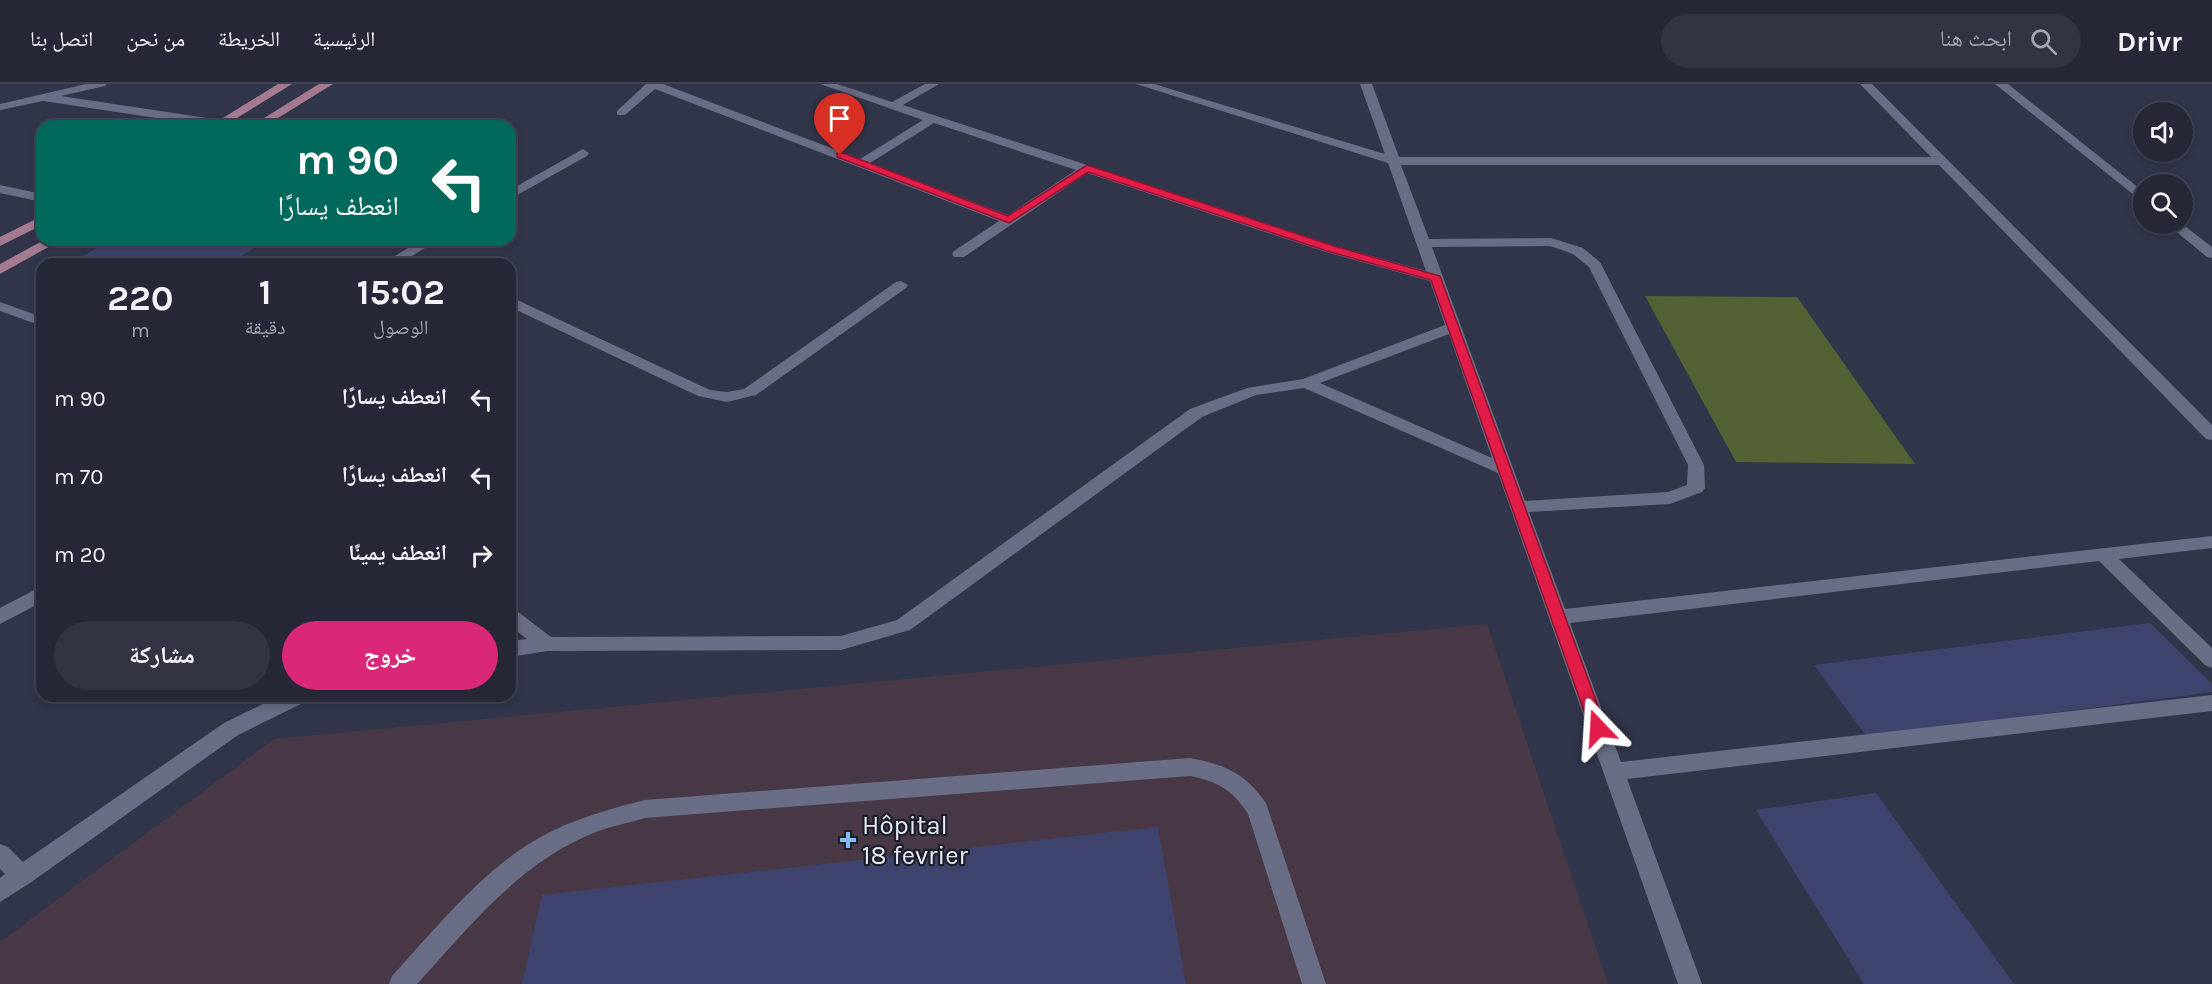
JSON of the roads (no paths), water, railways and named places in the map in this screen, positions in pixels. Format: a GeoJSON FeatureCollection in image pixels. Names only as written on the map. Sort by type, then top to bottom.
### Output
{"type":"FeatureCollection","features":[{"type":"Feature","properties":{"kind":"main road"},"geometry":{"type":"LineString","coordinates":[[226,120],[285,84]]}},
{"type":"Feature","properties":{"kind":"main road"},"geometry":{"type":"LineString","coordinates":[[267,120],[327,84]]}},
{"type":"Feature","properties":{"kind":"main road"},"geometry":{"type":"LineString","coordinates":[[0,242],[36,223]]}},
{"type":"Feature","properties":{"kind":"main road"},"geometry":{"type":"LineString","coordinates":[[0,270],[43,246]]}},
{"type":"Feature","properties":{"kind":"street"},"geometry":{"type":"LineString","coordinates":[[0,107],[101,84]]}},
{"type":"Feature","properties":{"kind":"street"},"geometry":{"type":"LineString","coordinates":[[621,113],[653,84],[1009,220]]}},
{"type":"Feature","properties":{"kind":"street"},"geometry":{"type":"LineString","coordinates":[[826,84],[1331,249],[1436,278]]}},
{"type":"Feature","properties":{"kind":"street"},"geometry":{"type":"LineString","coordinates":[[895,105],[933,84]]}},
{"type":"Feature","properties":{"kind":"street"},"geometry":{"type":"LineString","coordinates":[[1142,84],[1394,161],[1943,161]]}},
{"type":"Feature","properties":{"kind":"street"},"geometry":{"type":"LineString","coordinates":[[1366,84],[1690,984]]}},
{"type":"Feature","properties":{"kind":"street"},"geometry":{"type":"LineString","coordinates":[[1866,84],[2212,435]]}},
{"type":"Feature","properties":{"kind":"street"},"geometry":{"type":"LineString","coordinates":[[2001,84],[2133,190]]}},
{"type":"Feature","properties":{"kind":"street"},"geometry":{"type":"LineString","coordinates":[[42,98],[185,120]]}},
{"type":"Feature","properties":{"kind":"street"},"geometry":{"type":"LineString","coordinates":[[861,163],[934,118]]}},
{"type":"Feature","properties":{"kind":"street"},"geometry":{"type":"LineString","coordinates":[[516,192],[583,153]]}},
{"type":"Feature","properties":{"kind":"street"},"geometry":{"type":"LineString","coordinates":[[959,254],[1087,168]]}},
{"type":"Feature","properties":{"kind":"street"},"geometry":{"type":"LineString","coordinates":[[0,189],[36,197]]}},
{"type":"Feature","properties":{"kind":"street"},"geometry":{"type":"LineString","coordinates":[[2187,234],[2212,254]]}},
{"type":"Feature","properties":{"kind":"street"},"geometry":{"type":"LineString","coordinates":[[1424,243],[1551,242],[1578,251],[1595,265],[1696,465],[1696,488],[1670,498],[1518,507]]}},
{"type":"Feature","properties":{"kind":"street"},"geometry":{"type":"LineString","coordinates":[[400,258],[420,246]]}},
{"type":"Feature","properties":{"kind":"street"},"geometry":{"type":"LineString","coordinates":[[516,305],[704,393],[719,398],[733,399],[750,392],[901,285]]}},
{"type":"Feature","properties":{"kind":"street"},"geometry":{"type":"LineString","coordinates":[[0,306],[36,319]]}},
{"type":"Feature","properties":{"kind":"street"},"geometry":{"type":"LineString","coordinates":[[516,648],[547,644],[841,644],[903,625],[1196,413],[1253,391],[1306,383],[1454,327]]}},
{"type":"Feature","properties":{"kind":"street"},"geometry":{"type":"LineString","coordinates":[[1306,383],[1505,470]]}},
{"type":"Feature","properties":{"kind":"street"},"geometry":{"type":"LineString","coordinates":[[1558,617],[2212,542]]}},
{"type":"Feature","properties":{"kind":"street"},"geometry":{"type":"LineString","coordinates":[[2105,556],[2212,660]]}},
{"type":"Feature","properties":{"kind":"street"},"geometry":{"type":"LineString","coordinates":[[0,617],[36,596]]}},
{"type":"Feature","properties":{"kind":"street"},"geometry":{"type":"LineString","coordinates":[[516,621],[547,644]]}},
{"type":"Feature","properties":{"kind":"street"},"geometry":{"type":"LineString","coordinates":[[0,891],[231,729],[286,702]]}},
{"type":"Feature","properties":{"kind":"street"},"geometry":{"type":"LineString","coordinates":[[1613,772],[2212,703]]}},
{"type":"Feature","properties":{"kind":"street"},"geometry":{"type":"LineString","coordinates":[[401,984],[486,892],[534,854],[587,825],[597,822],[645,809],[1190,767],[1219,772],[1244,789],[1258,810],[1314,984]]}},
{"type":"Feature","properties":{"kind":"street"},"geometry":{"type":"LineString","coordinates":[[0,854],[22,876]]}},
{"type":"Feature","properties":{"kind":"place","name":"Hôpital 18 fevrier"},"geometry":{"type":"Point","coordinates":[848,840]}}]}
